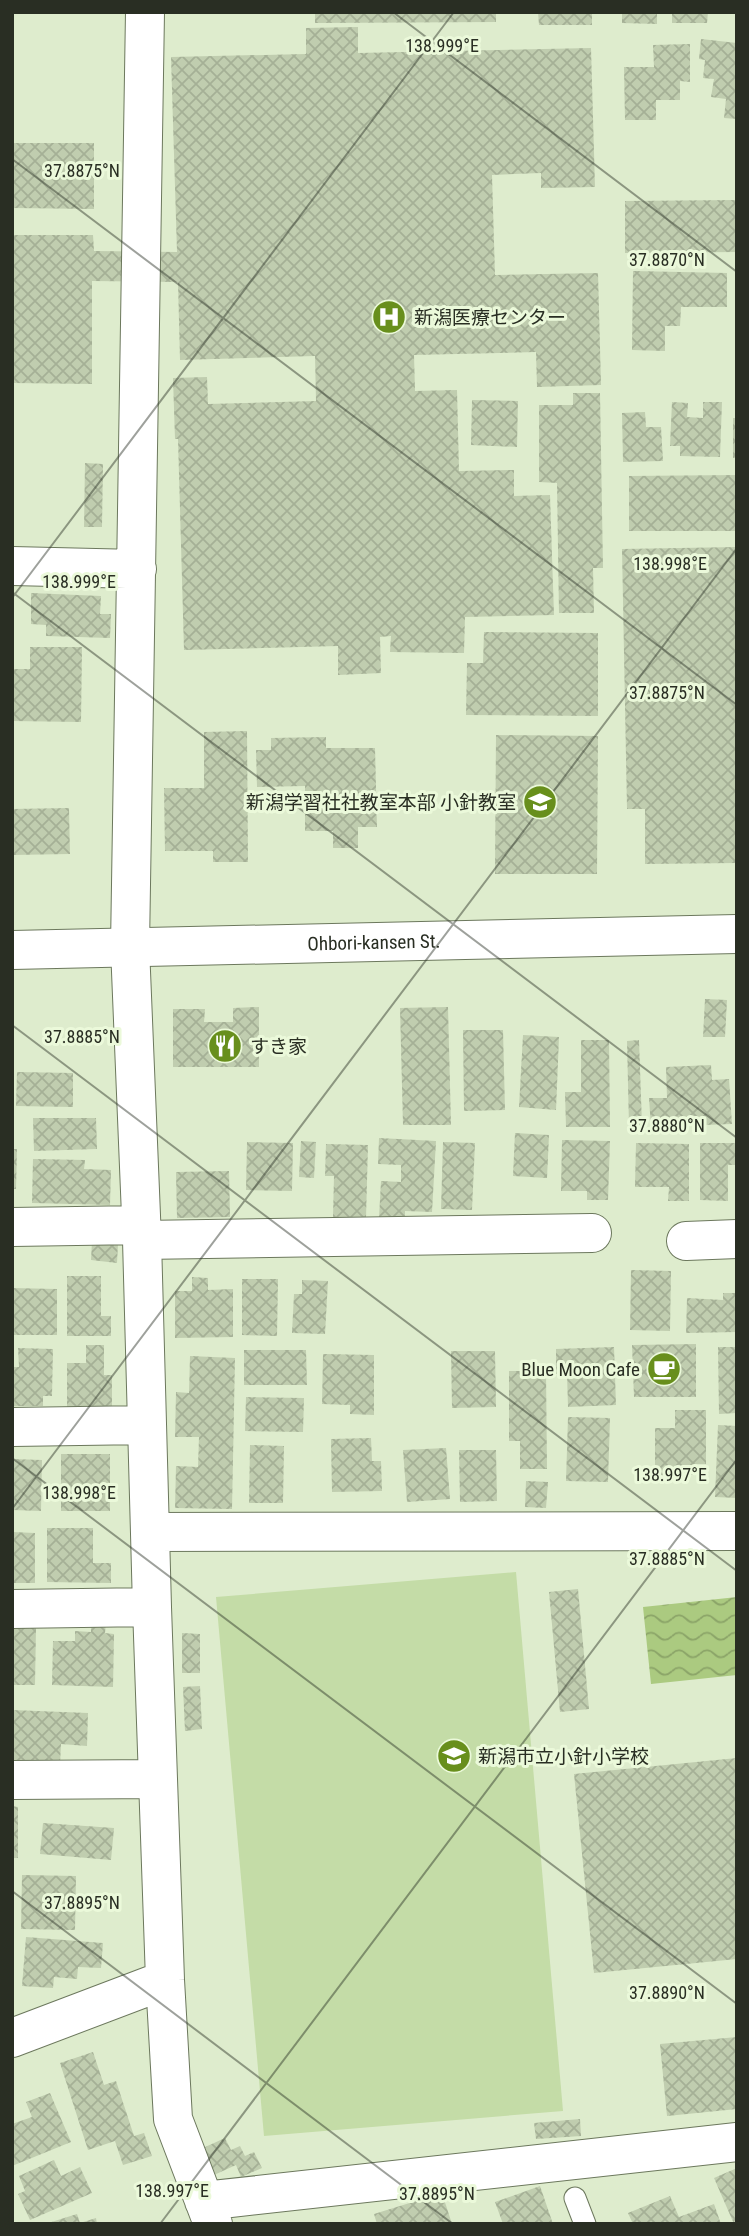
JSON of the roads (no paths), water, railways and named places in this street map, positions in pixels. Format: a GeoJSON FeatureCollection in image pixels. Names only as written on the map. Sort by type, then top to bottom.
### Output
{"type":"FeatureCollection","features":[{"type":"Feature","properties":{"kind":"street"},"geometry":{"type":"LineString","coordinates":[[145,12],[130,947],[165,1980],[173,2119],[209,2212],[737,2142]]}},
{"type":"Feature","properties":{"kind":"street"},"geometry":{"type":"LineString","coordinates":[[12,566],[137,569]]}},
{"type":"Feature","properties":{"kind":"street","name":"Ohbori-kansen St."},"geometry":{"type":"LineString","coordinates":[[12,950],[737,934]]}},
{"type":"Feature","properties":{"kind":"street"},"geometry":{"type":"LineString","coordinates":[[12,1227],[141,1232],[592,1233]]}},
{"type":"Feature","properties":{"kind":"street"},"geometry":{"type":"LineString","coordinates":[[686,1241],[737,1239]]}},
{"type":"Feature","properties":{"kind":"street"},"geometry":{"type":"LineString","coordinates":[[12,1427],[147,1425]]}},
{"type":"Feature","properties":{"kind":"street"},"geometry":{"type":"LineString","coordinates":[[150,1532],[737,1531]]}},
{"type":"Feature","properties":{"kind":"street"},"geometry":{"type":"LineString","coordinates":[[12,1609],[152,1608]]}},
{"type":"Feature","properties":{"kind":"street"},"geometry":{"type":"LineString","coordinates":[[12,1780],[158,1779]]}},
{"type":"Feature","properties":{"kind":"street"},"geometry":{"type":"LineString","coordinates":[[12,2038],[165,1980]]}},
{"type":"Feature","properties":{"kind":"lane"},"geometry":{"type":"LineString","coordinates":[[575,2198],[585,2224]]}},
{"type":"Feature","properties":{"kind":"water"},"geometry":{"type":"Polygon","coordinates":[[[737,1597],[737,1675],[651,1684],[643,1607],[737,1597]]]}},
{"type":"Feature","properties":{"kind":"place","name":"新潟医療センター"},"geometry":{"type":"Point","coordinates":[389,317]}},
{"type":"Feature","properties":{"kind":"place","name":"新潟学習社社教室本部 小針教室"},"geometry":{"type":"Point","coordinates":[540,802]}},
{"type":"Feature","properties":{"kind":"place","name":"すき家"},"geometry":{"type":"Point","coordinates":[225,1046]}},
{"type":"Feature","properties":{"kind":"place","name":"Blue Moon Cafe"},"geometry":{"type":"Point","coordinates":[664,1369]}},
{"type":"Feature","properties":{"kind":"place","name":"新潟市立小針小学校"},"geometry":{"type":"Point","coordinates":[454,1756]}}]}
